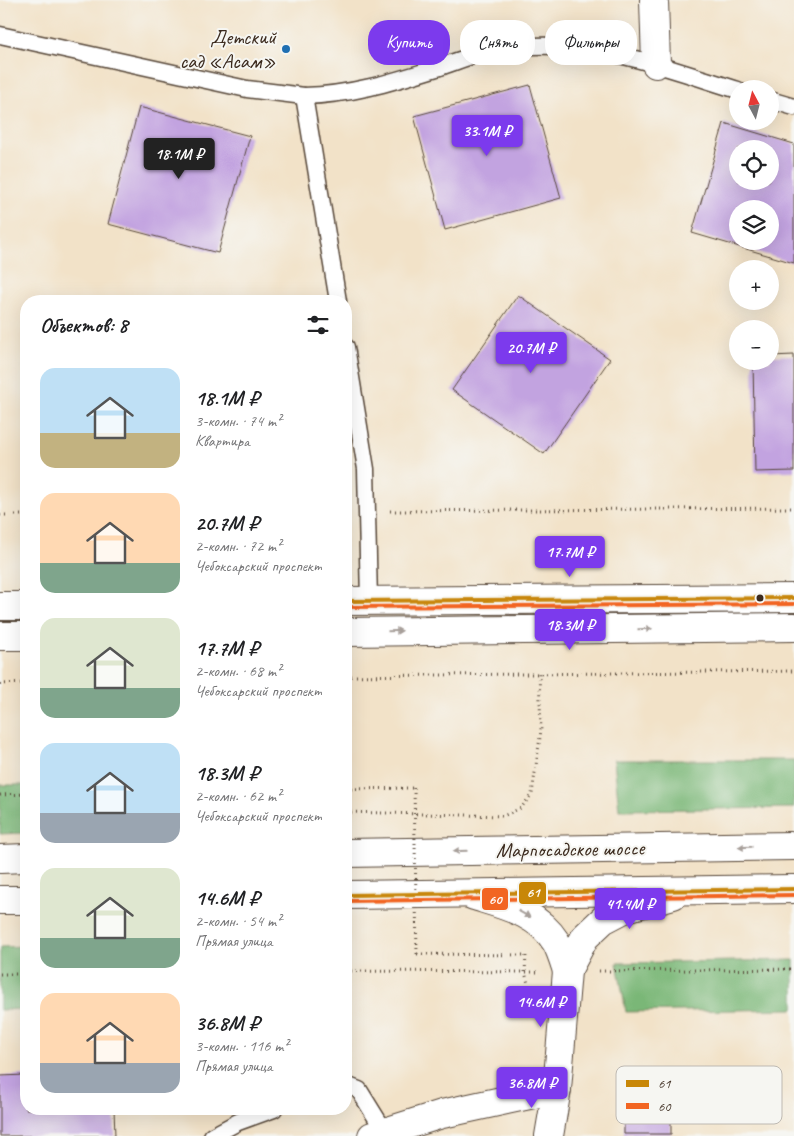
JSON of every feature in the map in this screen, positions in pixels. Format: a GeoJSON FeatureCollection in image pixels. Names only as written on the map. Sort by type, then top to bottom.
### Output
{"type":"FeatureCollection","features":[{"type":"Feature","properties":{"kind":"street"},"geometry":{"type":"LineString","coordinates":[[654,0],[656,64]]}},
{"type":"Feature","properties":{"kind":"street"},"geometry":{"type":"LineString","coordinates":[[358,601],[794,598]]}},
{"type":"Feature","properties":{"kind":"street"},"geometry":{"type":"LineString","coordinates":[[0,606],[20,606]]}},
{"type":"Feature","properties":{"kind":"street"},"geometry":{"type":"LineString","coordinates":[[352,632],[794,627]]}},
{"type":"Feature","properties":{"kind":"street"},"geometry":{"type":"LineString","coordinates":[[0,636],[20,636]]}},
{"type":"Feature","properties":{"kind":"street","name":"Марпосадское шоссе"},"geometry":{"type":"LineString","coordinates":[[352,853],[794,846]]}},
{"type":"Feature","properties":{"kind":"street"},"geometry":{"type":"LineString","coordinates":[[0,858],[20,858]]}},
{"type":"Feature","properties":{"kind":"street","name":"Марпосадское шоссе"},"geometry":{"type":"LineString","coordinates":[[352,895],[794,889]]}},
{"type":"Feature","properties":{"kind":"street"},"geometry":{"type":"LineString","coordinates":[[549,1136],[557,1089],[567,971],[585,938],[603,920],[626,908],[691,890]]}},
{"type":"Feature","properties":{"kind":"street"},"geometry":{"type":"LineString","coordinates":[[462,893],[513,908],[544,925],[557,944],[567,971]]}},
{"type":"Feature","properties":{"kind":"street"},"geometry":{"type":"LineString","coordinates":[[0,900],[20,900]]}},
{"type":"Feature","properties":{"kind":"street"},"geometry":{"type":"LineString","coordinates":[[379,1134],[442,1114],[557,1089]]}},
{"type":"Feature","properties":{"kind":"lane"},"geometry":{"type":"LineString","coordinates":[[0,35],[247,89],[304,96],[345,93],[367,89],[486,52],[521,47],[580,47],[634,58],[729,87]]}},
{"type":"Feature","properties":{"kind":"lane"},"geometry":{"type":"LineString","coordinates":[[304,96],[337,295]]}},
{"type":"Feature","properties":{"kind":"lane"},"geometry":{"type":"LineString","coordinates":[[779,103],[794,107]]}},
{"type":"Feature","properties":{"kind":"lane"},"geometry":{"type":"LineString","coordinates":[[352,384],[366,469],[358,601]]}},
{"type":"Feature","properties":{"kind":"lane"},"geometry":{"type":"LineString","coordinates":[[352,1087],[359,1090],[379,1134]]}},
{"type":"Feature","properties":{"kind":"lane"},"geometry":{"type":"LineString","coordinates":[[212,1136],[238,1122],[257,1115]]}},
{"type":"Feature","properties":{"kind":"path"},"geometry":{"type":"LineString","coordinates":[[385,511],[794,508]]}},
{"type":"Feature","properties":{"kind":"path"},"geometry":{"type":"LineString","coordinates":[[0,515],[20,515]]}},
{"type":"Feature","properties":{"kind":"path"},"geometry":{"type":"LineString","coordinates":[[352,676],[794,671]]}},
{"type":"Feature","properties":{"kind":"path"},"geometry":{"type":"LineString","coordinates":[[352,812],[503,816],[521,808],[532,794],[540,730],[539,673]]}},
{"type":"Feature","properties":{"kind":"path"},"geometry":{"type":"LineString","coordinates":[[0,684],[20,683]]}},
{"type":"Feature","properties":{"kind":"path"},"geometry":{"type":"LineString","coordinates":[[352,789],[414,788],[417,954],[526,955],[525,972]]}},
{"type":"Feature","properties":{"kind":"path"},"geometry":{"type":"LineString","coordinates":[[0,795],[20,794]]}},
{"type":"Feature","properties":{"kind":"path"},"geometry":{"type":"LineString","coordinates":[[0,974],[20,974]]}},
{"type":"Feature","properties":{"kind":"green space"},"geometry":{"type":"Polygon","coordinates":[[[614,760],[794,760],[794,808],[619,810],[614,760]]]}},
{"type":"Feature","properties":{"kind":"green space"},"geometry":{"type":"Polygon","coordinates":[[[0,785],[20,785],[20,833],[0,834],[0,785]]]}},
{"type":"Feature","properties":{"kind":"green space"},"geometry":{"type":"Polygon","coordinates":[[[20,946],[20,1009],[0,1010],[0,947],[20,946]]]}},
{"type":"Feature","properties":{"kind":"green space"},"geometry":{"type":"Polygon","coordinates":[[[794,960],[794,1009],[626,1012],[617,963],[794,960]]]}},
{"type":"Feature","properties":{"kind":"building"},"geometry":{"type":"Polygon","coordinates":[[[530,85],[561,198],[445,230],[414,116],[530,85]]]}},
{"type":"Feature","properties":{"kind":"building"},"geometry":{"type":"Polygon","coordinates":[[[139,107],[250,136],[218,253],[108,224],[139,107]]]}},
{"type":"Feature","properties":{"kind":"building"},"geometry":{"type":"Polygon","coordinates":[[[724,123],[729,124],[729,130],[747,130],[794,144],[794,263],[750,250],[779,250],[779,200],[729,200],[729,244],[692,233],[724,123]]]}},
{"type":"Feature","properties":{"kind":"building"},"geometry":{"type":"Polygon","coordinates":[[[518,295],[610,359],[544,454],[452,390],[518,295]]]}},
{"type":"Feature","properties":{"kind":"building"},"geometry":{"type":"Polygon","coordinates":[[[794,355],[794,471],[755,472],[753,370],[779,370],[779,356],[794,355]]]}},
{"type":"Feature","properties":{"kind":"building"},"geometry":{"type":"Polygon","coordinates":[[[20,1075],[20,1115],[114,1115],[115,1136],[0,1136],[0,1076],[20,1075]]]}},
{"type":"Feature","properties":{"kind":"building"},"geometry":{"type":"Polygon","coordinates":[[[624,1124],[671,1124],[671,1134],[624,1134],[624,1124]]]}},
{"type":"Feature","properties":{"kind":"transit line","name":"61"},"geometry":{"type":"LineString","coordinates":[[352,601],[794,598]]}},
{"type":"Feature","properties":{"kind":"transit line","name":"60"},"geometry":{"type":"LineString","coordinates":[[352,607],[794,604]]}},
{"type":"Feature","properties":{"kind":"transit line","name":"61"},"geometry":{"type":"LineString","coordinates":[[352,895],[794,889]]}},
{"type":"Feature","properties":{"kind":"transit line","name":"60"},"geometry":{"type":"LineString","coordinates":[[352,901],[794,895]]}},
{"type":"Feature","properties":{"kind":"place","name":"Детский сад «Асам»"},"geometry":{"type":"Point","coordinates":[286,49]}}]}
